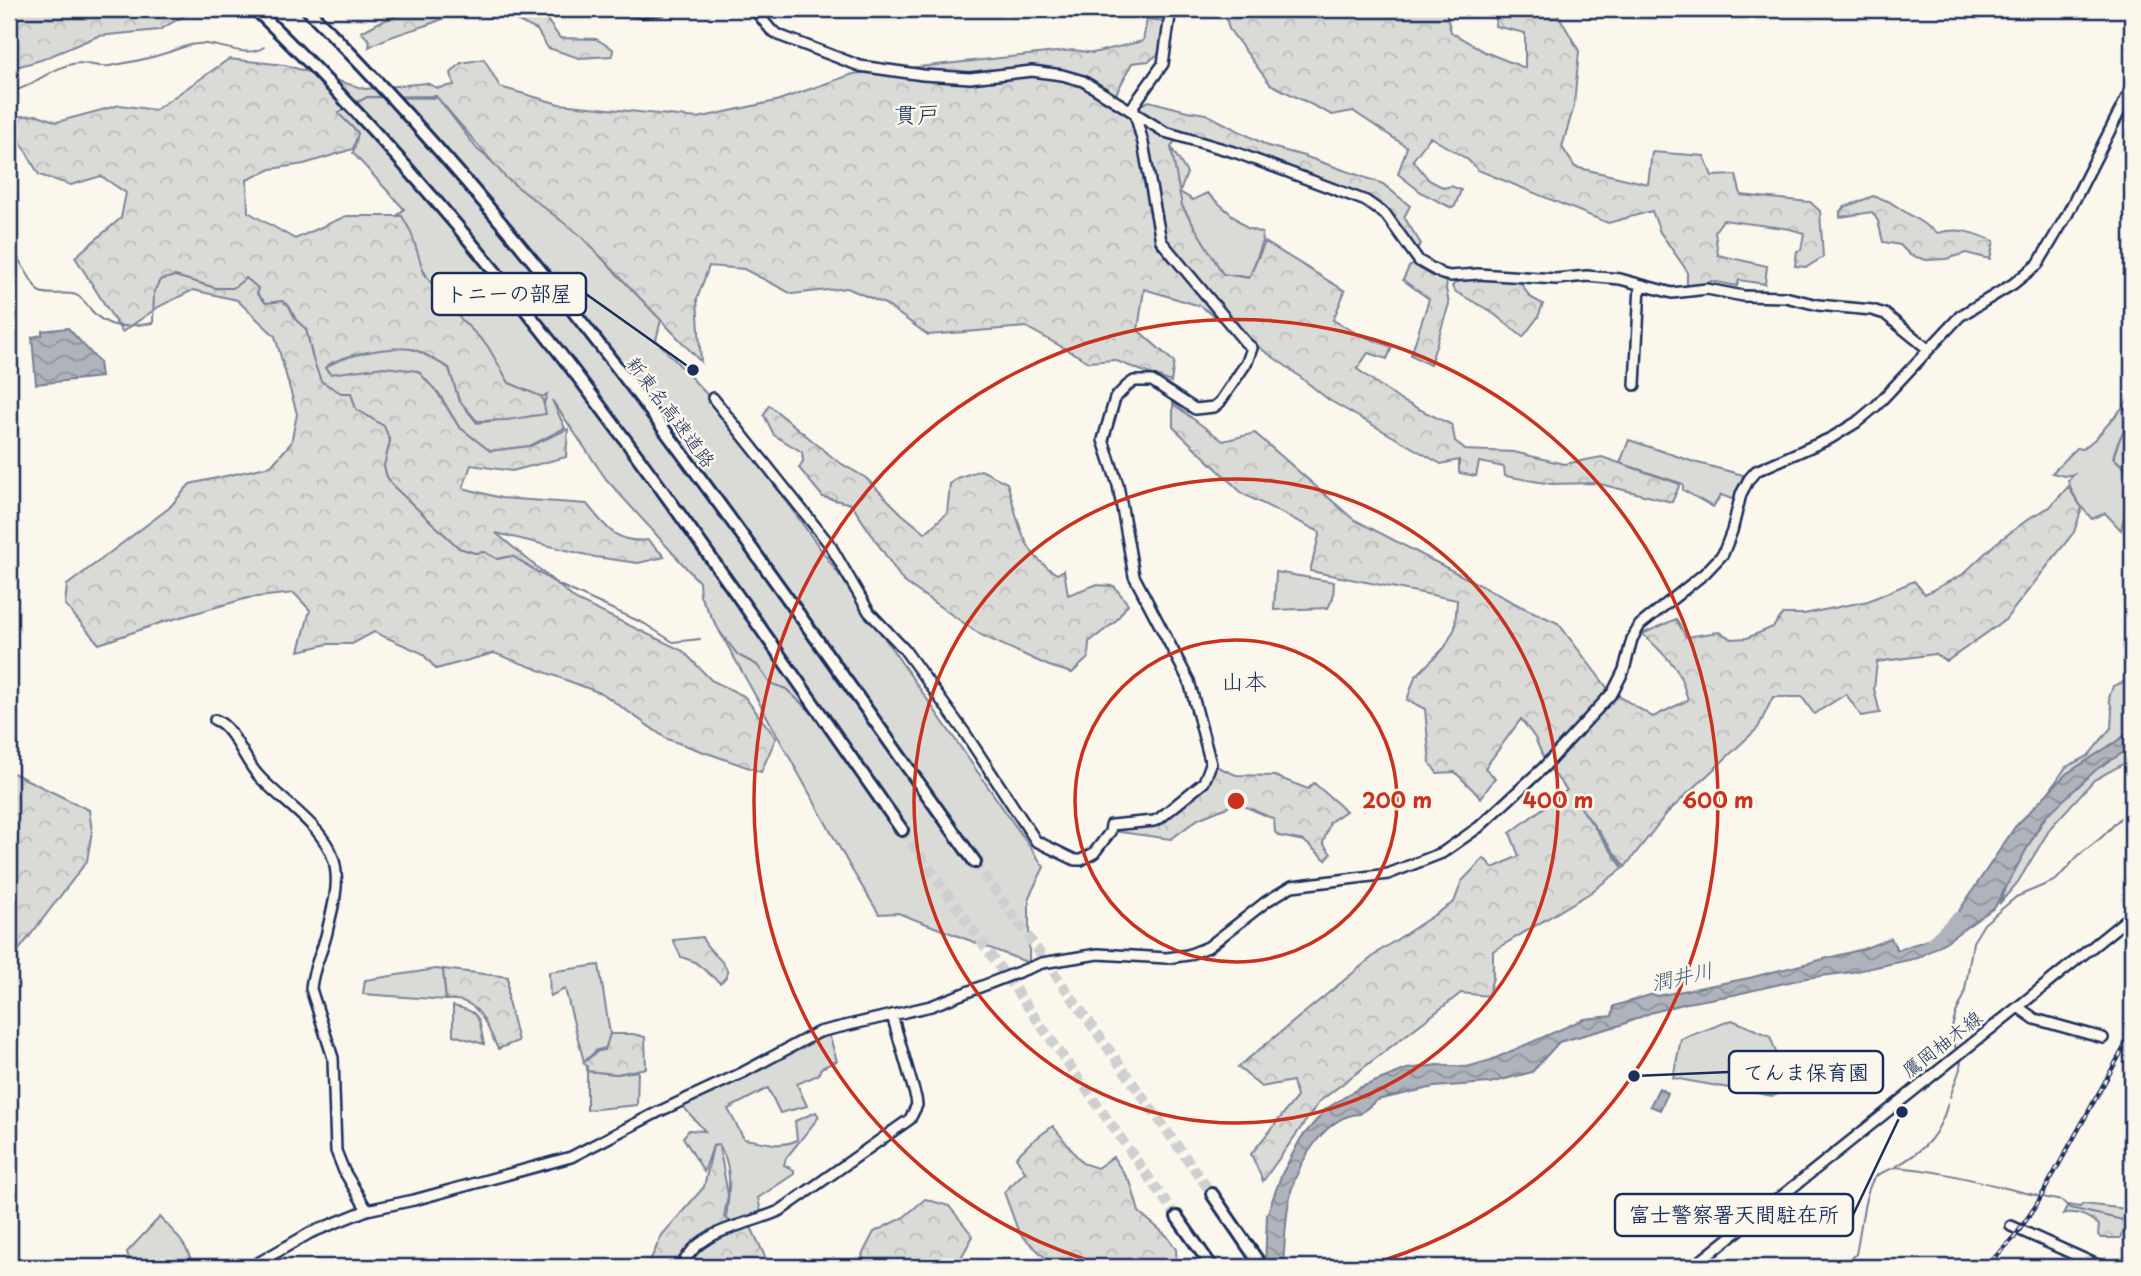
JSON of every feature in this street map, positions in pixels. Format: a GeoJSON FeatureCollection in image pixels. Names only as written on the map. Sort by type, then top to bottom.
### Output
{"type":"FeatureCollection","features":[{"type":"Feature","properties":{"kind":"highway"},"geometry":{"type":"LineString","coordinates":[[255,9],[351,106],[447,212],[563,356],[902,830]]}},
{"type":"Feature","properties":{"kind":"highway","name":"新東名高速道路"},"geometry":{"type":"LineString","coordinates":[[307,9],[378,82],[476,192],[592,335],[739,533],[975,862]]}},
{"type":"Feature","properties":{"kind":"highway"},"geometry":{"type":"LineString","coordinates":[[1212,1194],[1262,1267]]}},
{"type":"Feature","properties":{"kind":"highway"},"geometry":{"type":"LineString","coordinates":[[1177,1217],[1212,1267]]}},
{"type":"Feature","properties":{"kind":"street"},"geometry":{"type":"LineString","coordinates":[[623,9],[642,12],[663,9]]}},
{"type":"Feature","properties":{"kind":"street"},"geometry":{"type":"LineString","coordinates":[[754,9],[771,30],[781,36],[860,66],[923,75],[970,78],[1032,71],[1062,75],[1096,87],[1165,132],[1237,153],[1366,201],[1386,215],[1419,261],[1442,274],[1556,279],[1587,276],[1620,279],[1672,293],[1707,289],[1743,296],[1785,297],[1839,308],[1872,310],[1885,314],[1928,348]]}},
{"type":"Feature","properties":{"kind":"street"},"geometry":{"type":"LineString","coordinates":[[713,398],[830,545],[869,612],[904,649],[965,733],[1036,841],[1075,860],[1081,860],[1094,853],[1110,831],[1111,825],[1154,821],[1205,782],[1211,764],[1189,681],[1134,576],[1118,485],[1103,440],[1115,398],[1134,381],[1152,381],[1195,409],[1214,407],[1247,362],[1252,348],[1161,241],[1143,143],[1134,111],[1135,101],[1163,64],[1171,9]]}},
{"type":"Feature","properties":{"kind":"street"},"geometry":{"type":"LineString","coordinates":[[251,1267],[323,1227],[367,1210],[414,1200],[571,1157],[742,1073],[808,1036],[831,1028],[931,1006],[1042,963],[1094,954],[1167,958],[1188,955],[1218,940],[1267,901],[1292,886],[1388,874],[1442,853],[1479,827],[1543,768],[1613,692],[1624,670],[1632,639],[1640,625],[1705,573],[1723,554],[1741,494],[1749,479],[1764,466],[1830,438],[1857,422],[1876,406],[1960,316],[2013,284],[2045,256],[2132,87]]}},
{"type":"Feature","properties":{"kind":"street"},"geometry":{"type":"LineString","coordinates":[[1635,385],[1640,285]]}},
{"type":"Feature","properties":{"kind":"street"},"geometry":{"type":"LineString","coordinates":[[215,720],[225,725],[260,778],[323,838],[333,854],[337,873],[335,892],[326,939],[312,977],[311,989],[333,1058],[335,1151],[367,1210]]}},
{"type":"Feature","properties":{"kind":"street","name":"鷹岡柚木線"},"geometry":{"type":"LineString","coordinates":[[1693,1267],[2132,915]]}},
{"type":"Feature","properties":{"kind":"street"},"geometry":{"type":"LineString","coordinates":[[2018,1007],[2035,1019],[2104,1038]]}},
{"type":"Feature","properties":{"kind":"street"},"geometry":{"type":"LineString","coordinates":[[681,1267],[693,1248],[702,1240],[714,1233],[762,1219],[781,1210],[910,1119],[917,1105],[916,1098],[892,1016]]}},
{"type":"Feature","properties":{"kind":"street"},"geometry":{"type":"LineString","coordinates":[[2011,1226],[2102,1267]]}},
{"type":"Feature","properties":{"kind":"green space"},"geometry":{"type":"Polygon","coordinates":[[[9,9],[196,9],[159,30],[98,36],[20,66],[9,64],[9,9]]]}},
{"type":"Feature","properties":{"kind":"green space"},"geometry":{"type":"Polygon","coordinates":[[[415,9],[460,9],[438,21],[369,47],[370,41],[361,32],[415,9]]]}},
{"type":"Feature","properties":{"kind":"green space"},"geometry":{"type":"Polygon","coordinates":[[[472,9],[534,9],[547,20],[560,38],[596,39],[613,49],[612,56],[579,58],[548,48],[537,30],[512,18],[472,9]]]}},
{"type":"Feature","properties":{"kind":"green space"},"geometry":{"type":"Polygon","coordinates":[[[1224,9],[1445,9],[1451,32],[1485,52],[1525,68],[1525,33],[1495,26],[1497,9],[1555,9],[1579,51],[1574,106],[1562,147],[1575,167],[1648,184],[1652,152],[1704,156],[1712,176],[1736,175],[1741,195],[1810,202],[1820,211],[1823,257],[1807,267],[1795,266],[1804,233],[1723,220],[1715,231],[1718,255],[1767,266],[1765,284],[1739,280],[1737,286],[1711,281],[1703,287],[1687,289],[1687,271],[1660,232],[1652,211],[1608,223],[1478,170],[1467,159],[1430,137],[1413,160],[1429,180],[1444,188],[1451,186],[1461,190],[1452,208],[1422,193],[1398,174],[1407,147],[1353,111],[1332,115],[1270,84],[1229,29],[1224,9]]]}},
{"type":"Feature","properties":{"kind":"green space"},"geometry":{"type":"Polygon","coordinates":[[[1147,19],[1164,21],[1161,52],[1149,61],[1132,63],[1116,94],[1136,125],[1138,106],[1149,101],[1206,114],[1268,146],[1383,184],[1410,206],[1404,217],[1421,244],[1415,251],[1383,207],[1181,132],[1171,147],[1182,206],[1223,274],[1249,278],[1265,242],[1345,291],[1333,320],[1358,334],[1392,347],[1387,359],[1368,353],[1357,369],[1400,400],[1452,425],[1455,441],[1465,450],[1514,452],[1564,464],[1602,457],[1680,484],[1672,502],[1596,483],[1551,484],[1505,476],[1504,467],[1479,462],[1476,476],[1459,473],[1459,460],[1441,464],[1329,400],[1200,306],[1144,289],[1138,330],[1174,362],[1171,382],[1114,360],[1089,362],[1026,327],[928,335],[885,304],[847,288],[792,294],[744,269],[709,266],[697,299],[701,362],[581,236],[506,178],[436,96],[367,97],[338,113],[358,133],[353,149],[304,164],[271,169],[247,180],[248,212],[295,239],[346,216],[402,216],[411,232],[424,273],[448,306],[487,345],[509,383],[542,397],[546,414],[477,421],[459,400],[449,368],[415,350],[395,348],[368,352],[341,359],[325,368],[330,374],[384,367],[418,371],[437,392],[459,427],[490,451],[530,446],[568,429],[566,457],[512,471],[471,465],[463,488],[501,498],[587,504],[613,532],[628,539],[648,540],[665,557],[638,563],[595,557],[496,533],[576,600],[683,651],[711,680],[744,696],[776,738],[761,772],[667,739],[603,694],[494,653],[436,669],[422,653],[374,632],[352,644],[328,644],[299,651],[310,610],[294,593],[248,598],[99,644],[65,605],[67,585],[169,508],[190,484],[271,466],[291,443],[297,414],[275,336],[237,300],[193,290],[160,306],[122,332],[75,257],[121,218],[126,193],[101,176],[71,185],[39,175],[19,139],[9,132],[9,117],[38,115],[57,122],[120,105],[155,110],[229,59],[285,65],[365,89],[426,83],[438,88],[454,85],[451,73],[461,63],[484,59],[500,87],[559,104],[698,118],[776,101],[853,74],[1074,50],[1093,53],[1143,41],[1147,19]]]}},
{"type":"Feature","properties":{"kind":"green space"},"geometry":{"type":"Polygon","coordinates":[[[367,97],[438,98],[477,149],[581,236],[661,320],[656,340],[715,403],[869,616],[1044,867],[1029,897],[1029,963],[898,913],[879,914],[700,596],[699,582],[606,479],[552,400],[565,428],[530,446],[490,451],[459,427],[438,392],[330,374],[325,368],[369,352],[395,348],[415,350],[449,368],[459,400],[477,423],[541,414],[547,394],[542,397],[509,383],[487,346],[450,308],[428,279],[397,216],[404,209],[353,153],[358,133],[338,113],[367,97]]]}},
{"type":"Feature","properties":{"kind":"green space"},"geometry":{"type":"Polygon","coordinates":[[[1171,147],[1187,173],[1180,192],[1193,200],[1207,193],[1247,228],[1262,233],[1263,241],[1250,276],[1223,276],[1181,204],[1175,183],[1171,147]]]}},
{"type":"Feature","properties":{"kind":"green space"},"geometry":{"type":"Polygon","coordinates":[[[1873,196],[1888,201],[1938,233],[1960,231],[1994,241],[1990,259],[1966,253],[1946,259],[1926,260],[1910,255],[1900,245],[1883,242],[1878,221],[1872,212],[1840,217],[1840,211],[1845,207],[1873,196]]]}},
{"type":"Feature","properties":{"kind":"green space"},"geometry":{"type":"Polygon","coordinates":[[[1414,264],[1447,281],[1449,304],[1430,365],[1411,355],[1429,299],[1403,280],[1409,267],[1414,264]]]}},
{"type":"Feature","properties":{"kind":"green space"},"geometry":{"type":"Polygon","coordinates":[[[1458,277],[1520,282],[1530,297],[1543,304],[1538,317],[1523,337],[1490,311],[1456,292],[1452,287],[1458,277]]]}},
{"type":"Feature","properties":{"kind":"green space"},"geometry":{"type":"Polygon","coordinates":[[[2132,394],[2132,465],[2124,467],[2114,458],[2118,442],[2131,416],[2123,407],[2132,394]]]}},
{"type":"Feature","properties":{"kind":"green space"},"geometry":{"type":"Polygon","coordinates":[[[1173,404],[1223,441],[1255,433],[1353,519],[1558,623],[1609,690],[1653,717],[1688,700],[1676,669],[1642,634],[1676,619],[1686,637],[1719,632],[1732,639],[1747,638],[1773,627],[1783,614],[1804,614],[1868,601],[1914,581],[1925,594],[1962,575],[1995,544],[2031,517],[2050,507],[2068,487],[2082,508],[2074,532],[2005,620],[1947,661],[1935,654],[1877,662],[1874,689],[1880,713],[1861,716],[1846,694],[1814,714],[1802,697],[1773,697],[1758,728],[1667,813],[1625,867],[1576,801],[1623,868],[1590,893],[1493,951],[1493,977],[1488,996],[1461,993],[1320,1101],[1263,1181],[1251,1154],[1297,1097],[1293,1081],[1261,1087],[1238,1067],[1381,950],[1454,902],[1462,881],[1484,858],[1493,868],[1519,856],[1510,833],[1567,790],[1546,764],[1535,738],[1521,719],[1485,768],[1495,778],[1481,798],[1455,772],[1437,773],[1430,763],[1425,709],[1407,700],[1415,677],[1445,647],[1455,628],[1457,600],[1310,571],[1320,532],[1243,494],[1173,427],[1173,404]]]}},
{"type":"Feature","properties":{"kind":"green space"},"geometry":{"type":"Polygon","coordinates":[[[769,405],[837,461],[866,478],[925,533],[947,513],[950,484],[957,478],[981,470],[1007,483],[1018,523],[1028,546],[1045,566],[1057,574],[1064,570],[1068,595],[1095,585],[1114,586],[1128,604],[1115,622],[1089,642],[1088,658],[1072,673],[1049,666],[981,635],[903,581],[851,504],[823,497],[799,468],[803,461],[802,452],[774,435],[764,415],[769,405]]]}},
{"type":"Feature","properties":{"kind":"green space"},"geometry":{"type":"Polygon","coordinates":[[[2123,407],[2131,415],[2113,458],[2130,477],[2132,501],[2127,505],[2121,530],[2105,513],[2092,519],[2084,510],[2068,481],[2074,474],[2064,476],[2052,473],[2077,448],[2083,449],[2096,438],[2123,407]]]}},
{"type":"Feature","properties":{"kind":"green space"},"geometry":{"type":"Polygon","coordinates":[[[1629,440],[1743,475],[1737,501],[1721,495],[1713,507],[1683,490],[1683,484],[1620,463],[1629,440]]]}},
{"type":"Feature","properties":{"kind":"green space"},"geometry":{"type":"Polygon","coordinates":[[[1276,572],[1334,582],[1333,598],[1328,608],[1274,610],[1276,572]]]}},
{"type":"Feature","properties":{"kind":"green space"},"geometry":{"type":"Polygon","coordinates":[[[2132,679],[2132,759],[2094,780],[2051,827],[2018,882],[1999,904],[2015,867],[2045,818],[2044,799],[2066,767],[2088,756],[2111,728],[2112,710],[2109,698],[2113,686],[2132,679]]]}},
{"type":"Feature","properties":{"kind":"green space"},"geometry":{"type":"Polygon","coordinates":[[[1211,764],[1236,775],[1275,776],[1308,789],[1314,783],[1346,811],[1330,822],[1323,843],[1331,854],[1326,860],[1304,841],[1279,836],[1275,832],[1274,819],[1237,803],[1198,819],[1171,839],[1112,831],[1115,824],[1160,818],[1204,782],[1211,764]]]}},
{"type":"Feature","properties":{"kind":"green space"},"geometry":{"type":"Polygon","coordinates":[[[9,771],[89,810],[92,831],[87,861],[9,963],[9,771]]]}},
{"type":"Feature","properties":{"kind":"green space"},"geometry":{"type":"Polygon","coordinates":[[[702,937],[725,966],[726,977],[720,983],[695,962],[681,957],[673,940],[702,937]]]}},
{"type":"Feature","properties":{"kind":"green space"},"geometry":{"type":"Polygon","coordinates":[[[599,965],[610,1034],[606,1048],[597,1050],[584,1062],[565,989],[550,996],[549,972],[599,965]]]}},
{"type":"Feature","properties":{"kind":"green space"},"geometry":{"type":"Polygon","coordinates":[[[443,969],[508,977],[508,1001],[518,1041],[498,1049],[485,1021],[474,1007],[457,1000],[446,1000],[443,969]]]}},
{"type":"Feature","properties":{"kind":"green space"},"geometry":{"type":"Polygon","coordinates":[[[443,970],[446,1000],[363,994],[365,980],[443,970]]]}},
{"type":"Feature","properties":{"kind":"green space"},"geometry":{"type":"Polygon","coordinates":[[[453,1006],[469,1011],[477,1017],[484,1044],[453,1035],[453,1006]]]}},
{"type":"Feature","properties":{"kind":"green space"},"geometry":{"type":"Polygon","coordinates":[[[1732,1020],[1770,1036],[1785,1077],[1778,1094],[1773,1096],[1673,1078],[1681,1039],[1732,1020]]]}},
{"type":"Feature","properties":{"kind":"green space"},"geometry":{"type":"Polygon","coordinates":[[[610,1034],[645,1037],[646,1068],[617,1074],[587,1071],[587,1066],[583,1063],[598,1051],[605,1050],[610,1034]]]}},
{"type":"Feature","properties":{"kind":"green space"},"geometry":{"type":"Polygon","coordinates":[[[829,1034],[837,1061],[821,1068],[818,1075],[797,1084],[807,1106],[780,1113],[768,1088],[728,1109],[744,1139],[771,1144],[797,1140],[795,1121],[816,1112],[819,1117],[786,1158],[784,1165],[794,1170],[794,1174],[758,1198],[762,1217],[737,1226],[726,1219],[729,1180],[723,1152],[718,1144],[713,1146],[704,1172],[683,1137],[689,1130],[705,1131],[679,1102],[829,1034]]]}},
{"type":"Feature","properties":{"kind":"green space"},"geometry":{"type":"Polygon","coordinates":[[[587,1071],[617,1074],[638,1071],[637,1105],[587,1110],[587,1071]]]}},
{"type":"Feature","properties":{"kind":"green space"},"geometry":{"type":"Polygon","coordinates":[[[1053,1126],[1082,1163],[1097,1168],[1113,1157],[1131,1184],[1139,1212],[1167,1236],[1176,1249],[1177,1267],[1055,1267],[1019,1233],[1004,1192],[1025,1172],[1016,1157],[1053,1126]]]}},
{"type":"Feature","properties":{"kind":"green space"},"geometry":{"type":"Polygon","coordinates":[[[719,1145],[728,1195],[724,1217],[737,1226],[751,1227],[770,1267],[647,1267],[662,1235],[704,1187],[713,1146],[719,1145]]]}},
{"type":"Feature","properties":{"kind":"green space"},"geometry":{"type":"Polygon","coordinates":[[[925,1199],[949,1206],[973,1236],[956,1267],[867,1267],[862,1255],[874,1232],[904,1217],[925,1199]]]}},
{"type":"Feature","properties":{"kind":"green space"},"geometry":{"type":"Polygon","coordinates":[[[2083,1204],[2127,1209],[2132,1218],[2132,1229],[2124,1231],[2120,1238],[2101,1238],[2098,1235],[2099,1225],[2091,1219],[2077,1214],[2063,1214],[2068,1205],[2080,1207],[2083,1204]]]}},
{"type":"Feature","properties":{"kind":"green space"},"geometry":{"type":"Polygon","coordinates":[[[160,1217],[185,1247],[192,1267],[131,1267],[127,1252],[160,1217]]]}},
{"type":"Feature","properties":{"kind":"water"},"geometry":{"type":"Polygon","coordinates":[[[68,328],[99,362],[101,377],[36,384],[32,337],[42,335],[42,331],[68,328]]]}},
{"type":"Feature","properties":{"kind":"water"},"geometry":{"type":"Polygon","coordinates":[[[2132,731],[2132,747],[2097,769],[2043,819],[1995,907],[1918,958],[1852,972],[1806,978],[1650,1013],[1621,1025],[1559,1042],[1532,1072],[1490,1083],[1434,1087],[1377,1100],[1360,1114],[1336,1122],[1316,1141],[1295,1179],[1288,1210],[1283,1267],[1265,1267],[1267,1215],[1281,1176],[1301,1138],[1326,1109],[1359,1088],[1407,1069],[1437,1065],[1467,1067],[1491,1060],[1584,1019],[1612,1016],[1614,1006],[1653,994],[1657,996],[1749,978],[1863,949],[1891,938],[1897,950],[1943,935],[2015,827],[2066,774],[2132,731]]]}},
{"type":"Feature","properties":{"kind":"water"},"geometry":{"type":"Polygon","coordinates":[[[1659,1088],[1668,1093],[1660,1110],[1650,1106],[1659,1088]]]}},
{"type":"Feature","properties":{"kind":"waterway"},"geometry":{"type":"LineString","coordinates":[[9,92],[72,64],[109,66],[197,44],[248,52],[264,47]]}},
{"type":"Feature","properties":{"kind":"waterway"},"geometry":{"type":"LineString","coordinates":[[9,244],[38,291],[76,295],[98,317],[113,325],[153,323],[154,292],[160,280],[175,276],[216,288],[233,288],[246,278],[258,288],[257,294],[266,303],[282,301],[289,306],[296,320],[306,329],[321,381],[341,393],[351,393],[356,409],[384,426],[390,441],[384,466],[387,477],[394,487],[459,548],[475,553],[485,552],[497,559],[512,556],[557,584],[645,624],[673,642],[700,639]]}},
{"type":"Feature","properties":{"kind":"waterway"},"geometry":{"type":"LineString","coordinates":[[720,632],[738,655],[757,665],[770,683],[786,689],[812,713],[852,770]]}},
{"type":"Feature","properties":{"kind":"waterway"},"geometry":{"type":"LineString","coordinates":[[1957,1051],[1950,1034],[1964,996],[1973,942],[1984,924],[2016,897],[2056,880],[2132,806]]}},
{"type":"Feature","properties":{"kind":"waterway","name":"潤井川"},"geometry":{"type":"LineString","coordinates":[[1928,945],[1957,917]]}},
{"type":"Feature","properties":{"kind":"waterway"},"geometry":{"type":"LineString","coordinates":[[1950,1097],[1961,1060]]}},
{"type":"Feature","properties":{"kind":"waterway"},"geometry":{"type":"LineString","coordinates":[[1836,1267],[1856,1254],[1865,1201],[1876,1176],[1923,1148],[1940,1125],[1948,1103]]}},
{"type":"Feature","properties":{"kind":"waterway"},"geometry":{"type":"LineString","coordinates":[[1895,1167],[1979,1181],[2062,1201],[2070,1208],[2132,1222]]}},
{"type":"Feature","properties":{"kind":"tunnel"},"geometry":{"type":"LineString","coordinates":[[902,830],[1177,1217]]}},
{"type":"Feature","properties":{"kind":"tunnel"},"geometry":{"type":"LineString","coordinates":[[975,862],[1212,1194]]}},
{"type":"Feature","properties":{"kind":"railway"},"geometry":{"type":"LineString","coordinates":[[1985,1267],[2014,1238],[2037,1204],[2132,1033]]}},
{"type":"Feature","properties":{"kind":"place","name":"トニーの部屋"},"geometry":{"type":"Point","coordinates":[693,370]}},
{"type":"Feature","properties":{"kind":"place","name":"てんま保育園"},"geometry":{"type":"Point","coordinates":[1634,1076]}},
{"type":"Feature","properties":{"kind":"place","name":"富士警察署天間駐在所"},"geometry":{"type":"Point","coordinates":[1902,1112]}},
{"type":"Feature","properties":{"kind":"district","name":"貫戸"},"geometry":{"type":"Point","coordinates":[917,115]}},
{"type":"Feature","properties":{"kind":"district","name":"山本"},"geometry":{"type":"Point","coordinates":[1244,682]}}]}
